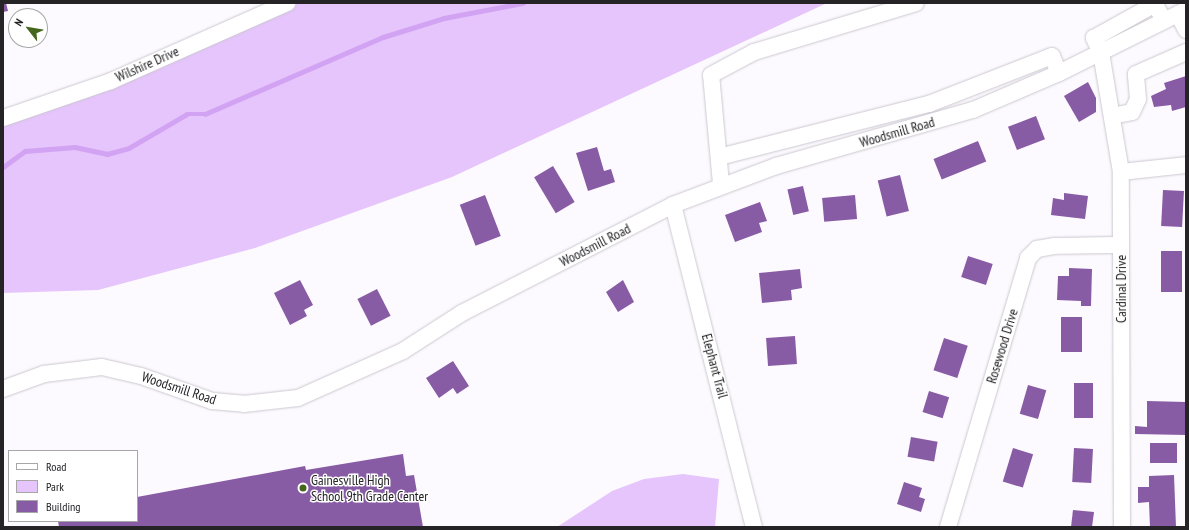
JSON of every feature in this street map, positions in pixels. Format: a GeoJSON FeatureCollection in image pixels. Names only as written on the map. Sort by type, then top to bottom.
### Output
{"type":"FeatureCollection","features":[{"type":"Feature","properties":{"kind":"street","name":"Wilshire Drive"},"geometry":{"type":"LineString","coordinates":[[3,118],[111,81],[287,3]]}},
{"type":"Feature","properties":{"kind":"street"},"geometry":{"type":"LineString","coordinates":[[721,184],[711,75],[754,52],[916,3]]}},
{"type":"Feature","properties":{"kind":"street"},"geometry":{"type":"LineString","coordinates":[[1156,3],[1164,21]]}},
{"type":"Feature","properties":{"kind":"street","name":"Cardinal Drive"},"geometry":{"type":"LineString","coordinates":[[1122,527],[1121,172],[1101,52],[1094,38],[1156,3]]}},
{"type":"Feature","properties":{"kind":"street"},"geometry":{"type":"LineString","coordinates":[[1182,12],[1186,30]]}},
{"type":"Feature","properties":{"kind":"street","name":"Woodsmill Road"},"geometry":{"type":"LineString","coordinates":[[3,390],[44,374],[102,367],[142,376],[212,401],[244,404],[298,398],[403,351],[462,313],[672,205],[721,184],[973,110],[1059,73],[1182,12]]}},
{"type":"Feature","properties":{"kind":"street"},"geometry":{"type":"LineString","coordinates":[[1112,116],[1132,112],[1138,99],[1136,74],[1186,52]]}},
{"type":"Feature","properties":{"kind":"street"},"geometry":{"type":"LineString","coordinates":[[719,157],[929,104],[1052,56],[1059,73]]}},
{"type":"Feature","properties":{"kind":"street"},"geometry":{"type":"LineString","coordinates":[[929,104],[932,123]]}},
{"type":"Feature","properties":{"kind":"street"},"geometry":{"type":"LineString","coordinates":[[1121,172],[1186,165]]}},
{"type":"Feature","properties":{"kind":"street","name":"Elephant Trail"},"geometry":{"type":"LineString","coordinates":[[672,205],[754,527]]}},
{"type":"Feature","properties":{"kind":"street","name":"Rosewood Drive"},"geometry":{"type":"LineString","coordinates":[[948,527],[1028,258],[1037,249],[1054,246],[1121,245]]}},
{"type":"Feature","properties":{"kind":"green space"},"geometry":{"type":"Polygon","coordinates":[[[293,3],[827,3],[452,177],[255,248],[98,290],[3,293],[3,112],[138,70],[293,3]]]}},
{"type":"Feature","properties":{"kind":"green space"},"geometry":{"type":"Polygon","coordinates":[[[683,474],[719,479],[715,527],[557,527],[612,491],[644,479],[683,474]]]}},
{"type":"Feature","properties":{"kind":"building"},"geometry":{"type":"Polygon","coordinates":[[[3,3],[6,3],[8,11],[3,12],[3,3]]]}},
{"type":"Feature","properties":{"kind":"building"},"geometry":{"type":"Polygon","coordinates":[[[1186,76],[1186,107],[1172,111],[1171,105],[1154,107],[1151,96],[1166,89],[1164,83],[1186,76]]]}},
{"type":"Feature","properties":{"kind":"building"},"geometry":{"type":"Polygon","coordinates":[[[1088,82],[1096,98],[1096,112],[1079,122],[1064,96],[1088,82]]]}},
{"type":"Feature","properties":{"kind":"building"},"geometry":{"type":"Polygon","coordinates":[[[1036,116],[1045,139],[1017,150],[1008,127],[1036,116]]]}},
{"type":"Feature","properties":{"kind":"building"},"geometry":{"type":"Polygon","coordinates":[[[978,141],[986,161],[942,179],[933,159],[978,141]]]}},
{"type":"Feature","properties":{"kind":"building"},"geometry":{"type":"Polygon","coordinates":[[[597,147],[604,171],[611,169],[615,182],[588,191],[576,153],[597,147]]]}},
{"type":"Feature","properties":{"kind":"building"},"geometry":{"type":"Polygon","coordinates":[[[553,166],[575,202],[556,213],[534,177],[553,166]]]}},
{"type":"Feature","properties":{"kind":"building"},"geometry":{"type":"Polygon","coordinates":[[[900,175],[909,211],[887,216],[878,181],[900,175]]]}},
{"type":"Feature","properties":{"kind":"building"},"geometry":{"type":"Polygon","coordinates":[[[803,186],[809,211],[793,215],[787,190],[803,186]]]}},
{"type":"Feature","properties":{"kind":"building"},"geometry":{"type":"Polygon","coordinates":[[[1163,190],[1184,191],[1182,227],[1161,226],[1163,190]]]}},
{"type":"Feature","properties":{"kind":"building"},"geometry":{"type":"Polygon","coordinates":[[[1064,193],[1088,196],[1085,219],[1051,215],[1053,198],[1064,200],[1064,193]]]}},
{"type":"Feature","properties":{"kind":"building"},"geometry":{"type":"Polygon","coordinates":[[[485,195],[501,236],[476,246],[460,205],[485,195]]]}},
{"type":"Feature","properties":{"kind":"building"},"geometry":{"type":"Polygon","coordinates":[[[855,195],[857,219],[824,222],[822,198],[855,195]]]}},
{"type":"Feature","properties":{"kind":"building"},"geometry":{"type":"Polygon","coordinates":[[[760,202],[767,221],[759,223],[762,232],[735,242],[725,215],[760,202]]]}},
{"type":"Feature","properties":{"kind":"building"},"geometry":{"type":"Polygon","coordinates":[[[1161,251],[1182,251],[1182,292],[1161,292],[1161,251]]]}},
{"type":"Feature","properties":{"kind":"building"},"geometry":{"type":"Polygon","coordinates":[[[968,256],[993,264],[986,285],[961,277],[968,256]]]}},
{"type":"Feature","properties":{"kind":"building"},"geometry":{"type":"Polygon","coordinates":[[[1069,268],[1092,269],[1091,306],[1081,306],[1081,301],[1057,300],[1058,276],[1069,276],[1069,268]]]}},
{"type":"Feature","properties":{"kind":"building"},"geometry":{"type":"Polygon","coordinates":[[[800,269],[802,288],[791,290],[792,300],[762,303],[759,273],[800,269]]]}},
{"type":"Feature","properties":{"kind":"building"},"geometry":{"type":"Polygon","coordinates":[[[300,280],[313,305],[304,310],[307,316],[290,325],[274,293],[300,280]]]}},
{"type":"Feature","properties":{"kind":"building"},"geometry":{"type":"Polygon","coordinates":[[[623,280],[634,302],[618,312],[606,292],[623,280]]]}},
{"type":"Feature","properties":{"kind":"building"},"geometry":{"type":"Polygon","coordinates":[[[377,289],[391,316],[371,326],[357,299],[377,289]]]}},
{"type":"Feature","properties":{"kind":"building"},"geometry":{"type":"Polygon","coordinates":[[[1061,317],[1082,317],[1082,352],[1061,352],[1061,317]]]}},
{"type":"Feature","properties":{"kind":"building"},"geometry":{"type":"Polygon","coordinates":[[[795,336],[797,364],[768,366],[766,338],[795,336]]]}},
{"type":"Feature","properties":{"kind":"building"},"geometry":{"type":"Polygon","coordinates":[[[944,338],[968,346],[957,378],[933,370],[944,338]]]}},
{"type":"Feature","properties":{"kind":"building"},"geometry":{"type":"Polygon","coordinates":[[[453,361],[469,386],[457,394],[453,388],[439,398],[426,378],[453,361]]]}},
{"type":"Feature","properties":{"kind":"building"},"geometry":{"type":"Polygon","coordinates":[[[1074,383],[1093,383],[1093,418],[1074,418],[1074,383]]]}},
{"type":"Feature","properties":{"kind":"building"},"geometry":{"type":"Polygon","coordinates":[[[1028,385],[1046,390],[1038,419],[1020,414],[1028,385]]]}},
{"type":"Feature","properties":{"kind":"building"},"geometry":{"type":"Polygon","coordinates":[[[929,391],[949,397],[943,418],[923,412],[929,391]]]}},
{"type":"Feature","properties":{"kind":"building"},"geometry":{"type":"Polygon","coordinates":[[[1147,401],[1186,402],[1186,435],[1135,434],[1135,426],[1147,427],[1147,401]]]}},
{"type":"Feature","properties":{"kind":"building"},"geometry":{"type":"Polygon","coordinates":[[[911,437],[938,442],[934,461],[908,457],[911,437]]]}},
{"type":"Feature","properties":{"kind":"building"},"geometry":{"type":"Polygon","coordinates":[[[1150,443],[1177,443],[1177,463],[1150,463],[1150,443]]]}},
{"type":"Feature","properties":{"kind":"building"},"geometry":{"type":"Polygon","coordinates":[[[1013,448],[1033,454],[1023,488],[1003,481],[1013,448]]]}},
{"type":"Feature","properties":{"kind":"building"},"geometry":{"type":"Polygon","coordinates":[[[1074,448],[1093,449],[1091,483],[1072,482],[1074,448]]]}},
{"type":"Feature","properties":{"kind":"building","name":"Gainesville High School 9th Grade Center"},"geometry":{"type":"Polygon","coordinates":[[[403,454],[406,476],[414,475],[423,527],[59,527],[58,522],[138,522],[138,497],[305,466],[306,470],[403,454]]]}},
{"type":"Feature","properties":{"kind":"building"},"geometry":{"type":"Polygon","coordinates":[[[1174,475],[1176,527],[1150,527],[1149,502],[1138,503],[1138,487],[1149,487],[1149,476],[1174,475]]]}},
{"type":"Feature","properties":{"kind":"building"},"geometry":{"type":"Polygon","coordinates":[[[904,482],[922,488],[919,497],[925,499],[921,512],[897,504],[904,482]]]}},
{"type":"Feature","properties":{"kind":"building"},"geometry":{"type":"Polygon","coordinates":[[[1073,510],[1094,512],[1092,527],[1071,527],[1073,510]]]}},
{"type":"Feature","properties":{"kind":"waterway"},"geometry":{"type":"LineString","coordinates":[[3,167],[25,151],[75,147],[107,154],[129,148],[187,114],[205,114],[383,37],[444,18],[523,3]]}},
{"type":"Feature","properties":{"kind":"place","name":"Gainesville High School 9th Grade Center"},"geometry":{"type":"Point","coordinates":[303,488]}}]}
